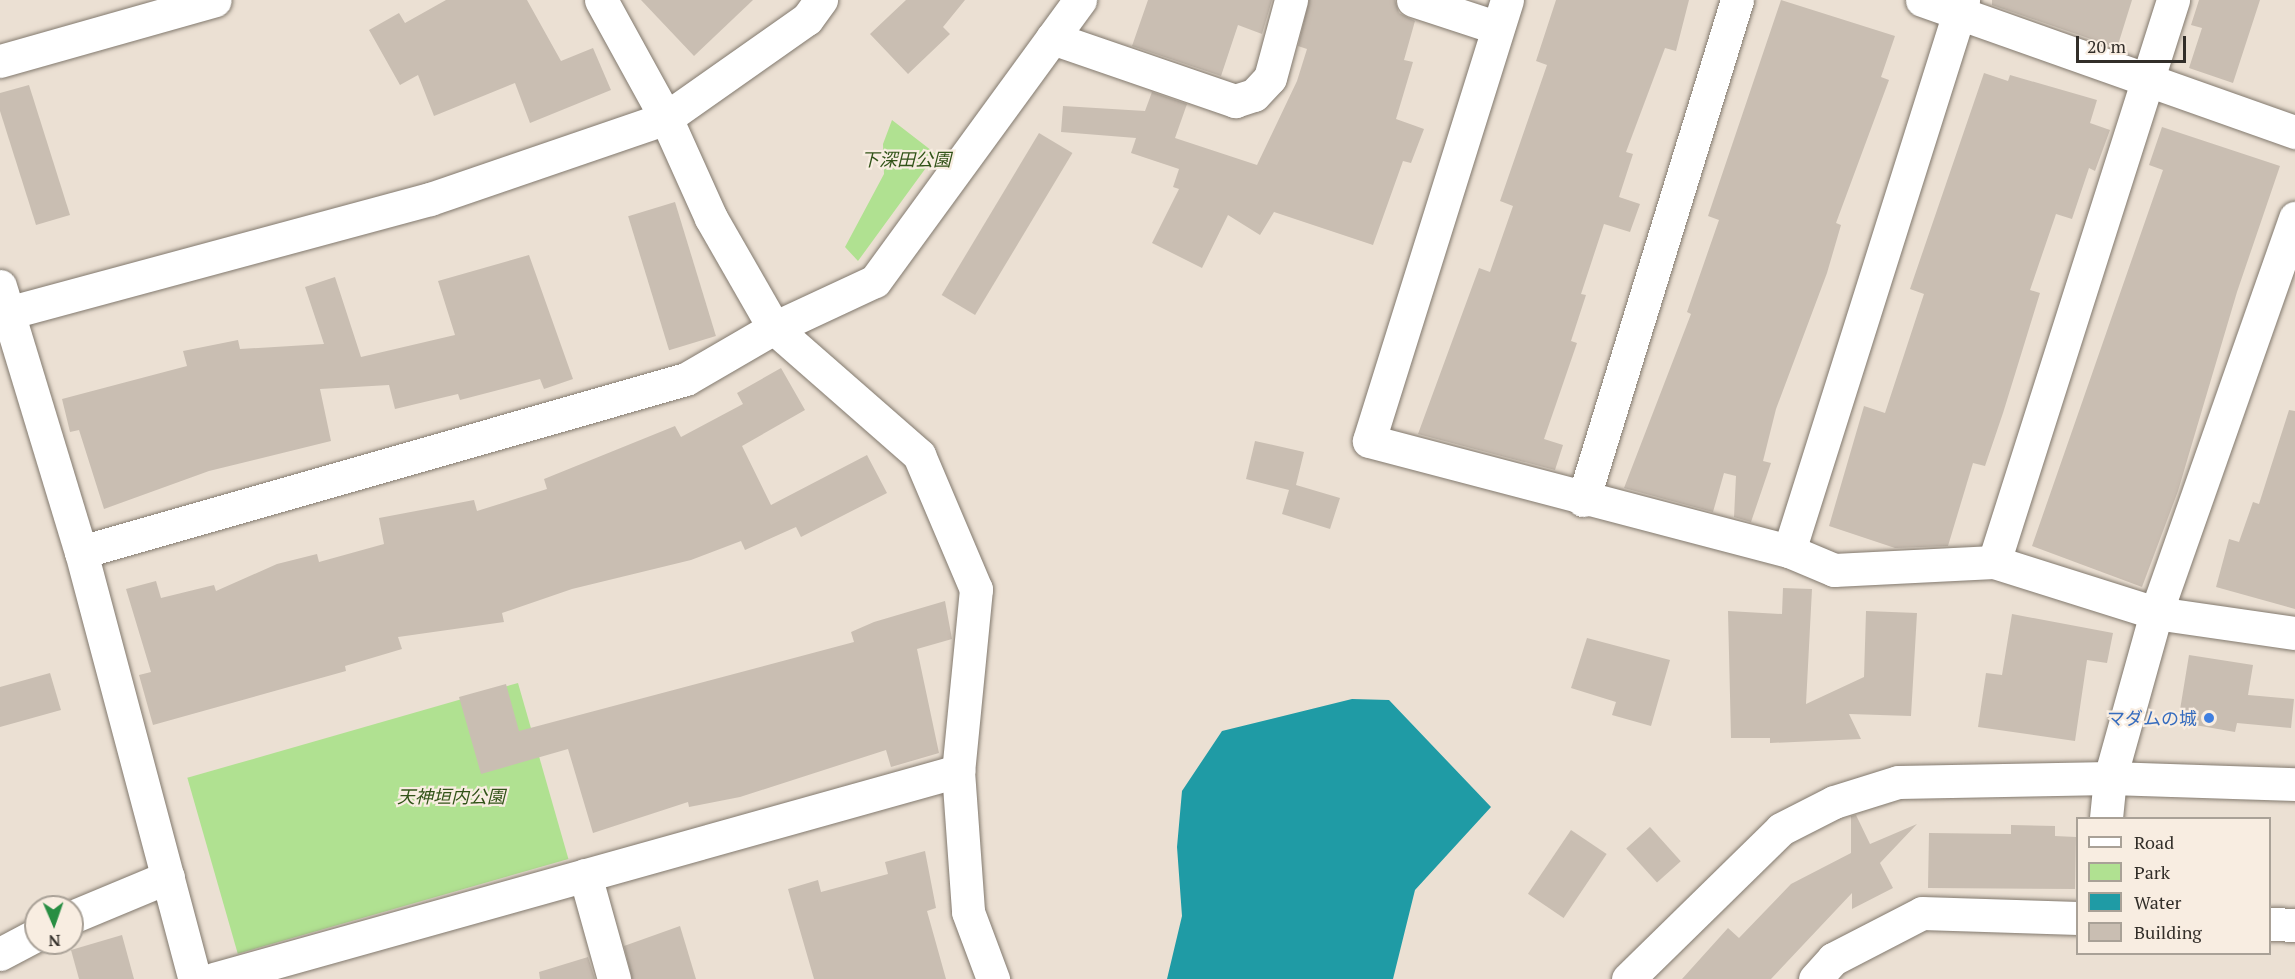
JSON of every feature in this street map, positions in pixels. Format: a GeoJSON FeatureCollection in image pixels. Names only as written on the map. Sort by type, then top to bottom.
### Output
{"type":"FeatureCollection","features":[{"type":"Feature","properties":{"kind":"street"},"geometry":{"type":"LineString","coordinates":[[0,61],[215,0]]}},
{"type":"Feature","properties":{"kind":"street"},"geometry":{"type":"LineString","coordinates":[[602,0],[666,118],[711,218],[774,328],[919,455],[976,589],[958,771],[968,912],[993,979]]}},
{"type":"Feature","properties":{"kind":"street"},"geometry":{"type":"LineString","coordinates":[[195,979],[81,552],[3,305],[430,199],[666,118],[807,19],[821,0]]}},
{"type":"Feature","properties":{"kind":"street"},"geometry":{"type":"LineString","coordinates":[[81,552],[686,379],[774,328],[875,281],[1080,0]]}},
{"type":"Feature","properties":{"kind":"street"},"geometry":{"type":"LineString","coordinates":[[1052,38],[1235,101],[1254,95],[1270,78],[1291,0]]}},
{"type":"Feature","properties":{"kind":"street"},"geometry":{"type":"LineString","coordinates":[[1413,0],[1503,14],[1369,441],[1582,500],[1789,551],[1834,570],[1994,562],[2156,613],[2295,633]]}},
{"type":"Feature","properties":{"kind":"street"},"geometry":{"type":"LineString","coordinates":[[1582,500],[1737,0]]}},
{"type":"Feature","properties":{"kind":"street"},"geometry":{"type":"LineString","coordinates":[[1922,0],[1960,7],[2295,132]]}},
{"type":"Feature","properties":{"kind":"street"},"geometry":{"type":"LineString","coordinates":[[1994,562],[2147,75],[2173,0]]}},
{"type":"Feature","properties":{"kind":"street"},"geometry":{"type":"LineString","coordinates":[[1789,551],[1960,7]]}},
{"type":"Feature","properties":{"kind":"street"},"geometry":{"type":"LineString","coordinates":[[2106,817],[2110,778],[2156,613],[2295,218]]}},
{"type":"Feature","properties":{"kind":"street"},"geometry":{"type":"LineString","coordinates":[[214,979],[958,771]]}},
{"type":"Feature","properties":{"kind":"street"},"geometry":{"type":"LineString","coordinates":[[1628,979],[1781,829],[1834,802],[1898,782],[2110,778],[2295,784]]}},
{"type":"Feature","properties":{"kind":"street"},"geometry":{"type":"LineString","coordinates":[[585,875],[614,979]]}},
{"type":"Feature","properties":{"kind":"street"},"geometry":{"type":"LineString","coordinates":[[84,912],[168,877]]}},
{"type":"Feature","properties":{"kind":"street"},"geometry":{"type":"LineString","coordinates":[[1815,979],[1833,959],[1923,913],[2076,918]]}},
{"type":"Feature","properties":{"kind":"street"},"geometry":{"type":"LineString","coordinates":[[2271,924],[2295,925]]}},
{"type":"Feature","properties":{"kind":"street"},"geometry":{"type":"LineString","coordinates":[[0,954],[24,941]]}},
{"type":"Feature","properties":{"kind":"green space","name":"下深田公園"},"geometry":{"type":"Polygon","coordinates":[[[892,120],[936,154],[858,261],[845,247],[884,174],[883,144],[892,120]]]}},
{"type":"Feature","properties":{"kind":"green space","name":"天神垣内公園"},"geometry":{"type":"Polygon","coordinates":[[[518,683],[568,859],[238,954],[187,778],[518,683]]]}},
{"type":"Feature","properties":{"kind":"water"},"geometry":{"type":"Polygon","coordinates":[[[1352,699],[1389,700],[1491,807],[1415,890],[1393,979],[1167,979],[1182,916],[1177,847],[1182,791],[1222,731],[1352,699]]]}},
{"type":"Feature","properties":{"kind":"building"},"geometry":{"type":"Polygon","coordinates":[[[446,0],[527,0],[561,61],[593,48],[611,90],[530,123],[515,83],[434,116],[418,75],[400,85],[369,30],[399,13],[405,23],[446,0]]]}},
{"type":"Feature","properties":{"kind":"building"},"geometry":{"type":"Polygon","coordinates":[[[641,0],[753,0],[694,56],[641,0]]]}},
{"type":"Feature","properties":{"kind":"building"},"geometry":{"type":"Polygon","coordinates":[[[906,0],[965,0],[943,27],[950,34],[908,74],[870,34],[906,0]]]}},
{"type":"Feature","properties":{"kind":"building"},"geometry":{"type":"Polygon","coordinates":[[[1148,0],[1272,0],[1262,34],[1238,25],[1221,76],[1132,46],[1148,0]]]}},
{"type":"Feature","properties":{"kind":"building"},"geometry":{"type":"Polygon","coordinates":[[[1309,0],[1395,0],[1399,13],[1415,21],[1404,60],[1413,62],[1396,119],[1424,129],[1411,163],[1403,161],[1373,245],[1274,212],[1260,235],[1228,215],[1202,268],[1152,243],[1179,189],[1173,187],[1179,169],[1131,153],[1136,138],[1061,132],[1063,106],[1145,111],[1152,92],[1187,104],[1175,138],[1257,165],[1297,81],[1307,49],[1298,46],[1309,0]]]}},
{"type":"Feature","properties":{"kind":"building"},"geometry":{"type":"Polygon","coordinates":[[[1556,0],[1689,0],[1676,51],[1665,48],[1626,152],[1633,154],[1619,197],[1640,204],[1630,232],[1604,224],[1581,294],[1586,295],[1571,341],[1577,343],[1544,439],[1563,445],[1555,470],[1418,434],[1479,268],[1490,272],[1513,206],[1500,201],[1547,65],[1536,61],[1556,0]]]}},
{"type":"Feature","properties":{"kind":"building"},"geometry":{"type":"Polygon","coordinates":[[[1781,0],[1895,36],[1881,77],[1889,80],[1836,223],[1841,225],[1827,273],[1776,409],[1763,461],[1771,463],[1751,522],[1734,517],[1736,476],[1724,473],[1713,512],[1624,488],[1691,314],[1687,312],[1719,220],[1708,216],[1781,0]]]}},
{"type":"Feature","properties":{"kind":"building"},"geometry":{"type":"Polygon","coordinates":[[[1992,0],[2132,0],[2117,48],[1992,5],[1992,0]]]}},
{"type":"Feature","properties":{"kind":"building"},"geometry":{"type":"Polygon","coordinates":[[[2199,0],[2260,0],[2233,83],[2189,68],[2202,28],[2191,25],[2199,0]]]}},
{"type":"Feature","properties":{"kind":"building"},"geometry":{"type":"Polygon","coordinates":[[[1984,73],[2008,81],[2010,75],[2097,100],[2090,123],[2110,130],[2095,171],[2089,168],[2072,219],[2056,214],[2030,290],[2040,293],[2003,413],[1985,466],[1973,463],[1948,546],[1895,548],[1829,526],[1864,406],[1885,413],[1924,294],[1910,289],[1984,73]]]}},
{"type":"Feature","properties":{"kind":"building"},"geometry":{"type":"Polygon","coordinates":[[[29,85],[70,215],[36,225],[0,111],[0,93],[29,85]]]}},
{"type":"Feature","properties":{"kind":"building"},"geometry":{"type":"Polygon","coordinates":[[[2162,127],[2280,166],[2237,292],[2178,491],[2142,587],[2032,546],[2163,170],[2149,165],[2162,127]]]}},
{"type":"Feature","properties":{"kind":"building"},"geometry":{"type":"Polygon","coordinates":[[[1039,133],[1072,153],[975,315],[942,295],[1039,133]]]}},
{"type":"Feature","properties":{"kind":"building"},"geometry":{"type":"Polygon","coordinates":[[[675,202],[716,336],[669,350],[628,216],[675,202]]]}},
{"type":"Feature","properties":{"kind":"building"},"geometry":{"type":"Polygon","coordinates":[[[529,255],[573,379],[544,389],[540,379],[460,400],[458,394],[395,409],[389,385],[320,389],[331,441],[209,471],[104,509],[79,430],[70,432],[62,399],[187,366],[183,351],[238,340],[240,349],[324,344],[305,287],[335,277],[361,357],[455,335],[438,281],[529,255]]]}},
{"type":"Feature","properties":{"kind":"building"},"geometry":{"type":"Polygon","coordinates":[[[781,368],[805,410],[742,446],[771,505],[867,455],[887,493],[801,537],[796,527],[745,550],[741,541],[691,560],[572,589],[502,613],[504,622],[398,637],[402,649],[345,666],[346,671],[153,725],[139,675],[151,672],[126,589],[156,581],[161,598],[214,585],[216,591],[277,564],[317,554],[319,562],[384,544],[379,518],[474,500],[477,511],[547,489],[544,479],[675,426],[681,437],[743,404],[737,393],[781,368]]]}},
{"type":"Feature","properties":{"kind":"building"},"geometry":{"type":"Polygon","coordinates":[[[2289,410],[2295,411],[2295,609],[2216,587],[2229,539],[2239,542],[2253,502],[2259,504],[2289,410]]]}},
{"type":"Feature","properties":{"kind":"building"},"geometry":{"type":"Polygon","coordinates":[[[1255,441],[1304,452],[1296,485],[1340,498],[1330,529],[1282,514],[1289,490],[1246,479],[1255,441]]]}},
{"type":"Feature","properties":{"kind":"building"},"geometry":{"type":"Polygon","coordinates":[[[1783,588],[1812,589],[1806,704],[1864,677],[1866,611],[1917,613],[1911,716],[1849,714],[1861,739],[1770,743],[1770,738],[1731,738],[1728,611],[1782,614],[1783,588]]]}},
{"type":"Feature","properties":{"kind":"building"},"geometry":{"type":"Polygon","coordinates":[[[945,601],[952,639],[917,649],[939,753],[891,767],[886,750],[740,797],[689,807],[688,802],[593,833],[568,749],[481,774],[459,697],[506,684],[519,731],[854,642],[851,632],[874,622],[945,601]]]}},
{"type":"Feature","properties":{"kind":"building"},"geometry":{"type":"Polygon","coordinates":[[[2012,614],[2113,633],[2107,663],[2087,660],[2075,741],[1978,727],[1986,673],[2002,675],[2012,614]]]}},
{"type":"Feature","properties":{"kind":"building"},"geometry":{"type":"Polygon","coordinates":[[[1587,638],[1670,660],[1651,726],[1612,715],[1616,702],[1571,688],[1587,638]]]}},
{"type":"Feature","properties":{"kind":"building"},"geometry":{"type":"Polygon","coordinates":[[[2189,655],[2253,665],[2248,695],[2294,699],[2291,728],[2237,723],[2235,732],[2178,722],[2189,655]]]}},
{"type":"Feature","properties":{"kind":"building"},"geometry":{"type":"Polygon","coordinates":[[[50,673],[61,710],[0,727],[0,687],[50,673]]]}},
{"type":"Feature","properties":{"kind":"building"},"geometry":{"type":"Polygon","coordinates":[[[1856,815],[1870,844],[1917,824],[1880,863],[1893,888],[1852,909],[1852,893],[1771,979],[1682,979],[1728,928],[1739,938],[1791,884],[1851,853],[1851,816],[1856,815]]]}},
{"type":"Feature","properties":{"kind":"building"},"geometry":{"type":"Polygon","coordinates":[[[2011,825],[2055,826],[2055,836],[2076,837],[2075,889],[1928,888],[1929,833],[2011,834],[2011,825]]]}},
{"type":"Feature","properties":{"kind":"building"},"geometry":{"type":"Polygon","coordinates":[[[1650,827],[1681,861],[1657,883],[1626,848],[1650,827]]]}},
{"type":"Feature","properties":{"kind":"building"},"geometry":{"type":"Polygon","coordinates":[[[1571,830],[1607,854],[1564,918],[1528,894],[1571,830]]]}},
{"type":"Feature","properties":{"kind":"building"},"geometry":{"type":"Polygon","coordinates":[[[925,851],[936,908],[927,911],[946,979],[814,979],[788,889],[818,880],[821,892],[888,874],[885,862],[925,851]]]}},
{"type":"Feature","properties":{"kind":"building"},"geometry":{"type":"Polygon","coordinates":[[[680,926],[696,979],[632,979],[624,946],[680,926]]]}},
{"type":"Feature","properties":{"kind":"building"},"geometry":{"type":"Polygon","coordinates":[[[122,935],[134,979],[79,979],[72,955],[84,955],[84,946],[122,935]]]}},
{"type":"Feature","properties":{"kind":"building"},"geometry":{"type":"Polygon","coordinates":[[[588,957],[595,979],[540,979],[539,972],[588,957]]]}},
{"type":"Feature","properties":{"kind":"place","name":"マダムの城"},"geometry":{"type":"Point","coordinates":[2209,718]}}]}
